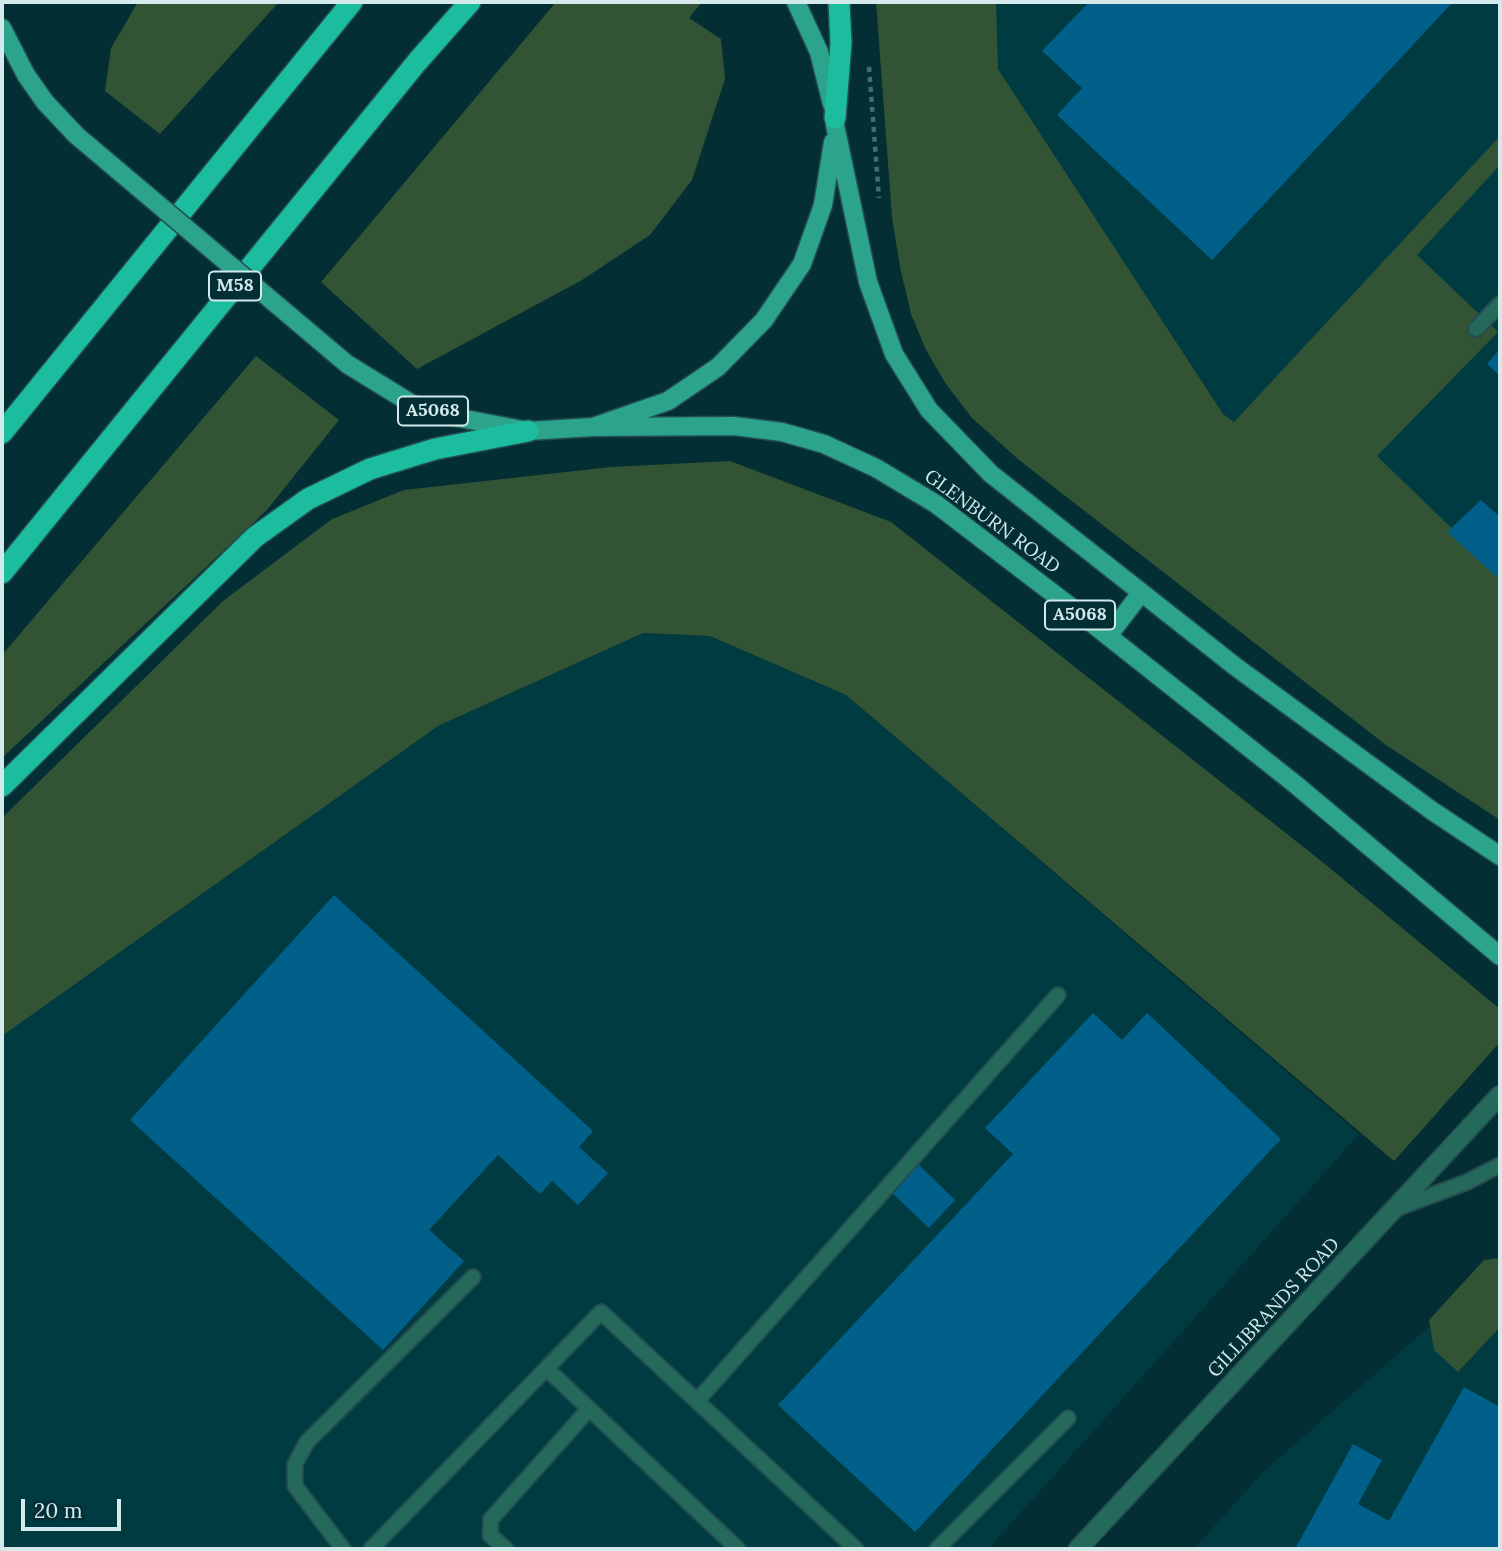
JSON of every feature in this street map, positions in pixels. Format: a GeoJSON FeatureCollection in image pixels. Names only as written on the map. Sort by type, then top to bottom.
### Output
{"type":"FeatureCollection","features":[{"type":"Feature","properties":{"kind":"highway"},"geometry":{"type":"LineString","coordinates":[[2,433],[352,2]]}},
{"type":"Feature","properties":{"kind":"highway","name":"M58"},"geometry":{"type":"LineString","coordinates":[[2,572],[408,73],[470,2]]}},
{"type":"Feature","properties":{"kind":"highway"},"geometry":{"type":"LineString","coordinates":[[835,122],[841,43],[839,2]]}},
{"type":"Feature","properties":{"kind":"highway"},"geometry":{"type":"LineString","coordinates":[[2,786],[255,537],[308,499],[370,469],[435,449],[528,431]]}},
{"type":"Feature","properties":{"kind":"main road","name":"A5068"},"geometry":{"type":"LineString","coordinates":[[2,28],[32,84],[76,135],[347,364],[412,404],[444,415],[528,431],[593,427],[667,401],[718,367],[764,320],[802,264],[823,205],[835,122],[819,52],[796,2]]}},
{"type":"Feature","properties":{"kind":"main road","name":"GLENBURN ROAD"},"geometry":{"type":"LineString","coordinates":[[835,122],[868,282],[894,354],[929,410],[991,474],[1141,593],[1236,667],[1431,810],[1500,856]]}},
{"type":"Feature","properties":{"kind":"main road","name":"GLENBURN ROAD"},"geometry":{"type":"LineString","coordinates":[[593,427],[734,426],[782,432],[824,444],[876,468],[936,504],[1108,636],[1295,785],[1500,956]]}},
{"type":"Feature","properties":{"kind":"main road"},"geometry":{"type":"LineString","coordinates":[[1108,636],[1141,593]]}},
{"type":"Feature","properties":{"kind":"street","name":"GILLIBRANDS ROAD"},"geometry":{"type":"LineString","coordinates":[[1078,1549],[1500,1095]]}},
{"type":"Feature","properties":{"kind":"lane"},"geometry":{"type":"LineString","coordinates":[[1476,330],[1500,304]]}},
{"type":"Feature","properties":{"kind":"lane"},"geometry":{"type":"LineString","coordinates":[[697,1401],[785,1306],[1059,995]]}},
{"type":"Feature","properties":{"kind":"lane"},"geometry":{"type":"LineString","coordinates":[[1394,1209],[1467,1182],[1500,1165]]}},
{"type":"Feature","properties":{"kind":"lane"},"geometry":{"type":"LineString","coordinates":[[344,1549],[295,1486],[295,1464],[307,1442],[473,1277]]}},
{"type":"Feature","properties":{"kind":"lane"},"geometry":{"type":"LineString","coordinates":[[371,1549],[601,1312],[856,1549]]}},
{"type":"Feature","properties":{"kind":"lane"},"geometry":{"type":"LineString","coordinates":[[547,1369],[738,1549]]}},
{"type":"Feature","properties":{"kind":"lane"},"geometry":{"type":"LineString","coordinates":[[506,1549],[490,1535],[491,1519],[589,1409]]}},
{"type":"Feature","properties":{"kind":"lane"},"geometry":{"type":"LineString","coordinates":[[937,1549],[1068,1419]]}},
{"type":"Feature","properties":{"kind":"path"},"geometry":{"type":"LineString","coordinates":[[869,53],[880,207]]}},
{"type":"Feature","properties":{"kind":"shaded area"},"geometry":{"type":"Polygon","coordinates":[[[992,2],[1500,2],[1500,674],[1221,419],[994,70],[992,2]]]}},
{"type":"Feature","properties":{"kind":"shaded area"},"geometry":{"type":"Polygon","coordinates":[[[643,633],[710,636],[846,695],[1359,1134],[988,1549],[2,1549],[2,1036],[438,726],[643,633]]]}},
{"type":"Feature","properties":{"kind":"shaded area"},"geometry":{"type":"Polygon","coordinates":[[[1500,1265],[1500,1549],[1194,1549],[1264,1471],[1500,1265]]]}},
{"type":"Feature","properties":{"kind":"green space"},"geometry":{"type":"Polygon","coordinates":[[[138,2],[279,2],[160,134],[105,91],[111,48],[138,2]]]}},
{"type":"Feature","properties":{"kind":"green space"},"geometry":{"type":"Polygon","coordinates":[[[556,2],[702,2],[689,18],[721,39],[725,79],[692,180],[650,235],[582,280],[417,369],[321,282],[556,2]]]}},
{"type":"Feature","properties":{"kind":"green space"},"geometry":{"type":"Polygon","coordinates":[[[876,2],[996,2],[998,69],[1223,414],[1234,422],[1500,136],[1500,165],[1417,255],[1498,332],[1377,456],[1500,575],[1500,820],[1386,745],[1019,460],[972,418],[946,384],[926,350],[911,314],[900,267],[892,217],[876,2]]]}},
{"type":"Feature","properties":{"kind":"green space"},"geometry":{"type":"Polygon","coordinates":[[[256,356],[339,420],[266,511],[2,758],[2,655],[256,356]]]}},
{"type":"Feature","properties":{"kind":"green space"},"geometry":{"type":"Polygon","coordinates":[[[730,461],[891,522],[1320,860],[1500,1009],[1500,1042],[1394,1161],[846,695],[710,636],[643,633],[438,726],[2,1036],[2,818],[223,601],[332,519],[404,490],[611,467],[730,461]]]}},
{"type":"Feature","properties":{"kind":"green space"},"geometry":{"type":"Polygon","coordinates":[[[1500,1258],[1500,1327],[1458,1372],[1434,1350],[1429,1320],[1484,1260],[1500,1258]]]}},
{"type":"Feature","properties":{"kind":"building"},"geometry":{"type":"Polygon","coordinates":[[[1089,2],[1453,2],[1212,260],[1057,115],[1082,88],[1042,51],[1089,2]]]}},
{"type":"Feature","properties":{"kind":"building"},"geometry":{"type":"Polygon","coordinates":[[[1500,349],[1500,376],[1487,364],[1500,349]]]}},
{"type":"Feature","properties":{"kind":"building"},"geometry":{"type":"Polygon","coordinates":[[[1481,500],[1500,517],[1500,580],[1447,532],[1481,500]]]}},
{"type":"Feature","properties":{"kind":"building"},"geometry":{"type":"Polygon","coordinates":[[[334,895],[593,1131],[579,1147],[608,1173],[578,1205],[552,1181],[540,1194],[498,1155],[429,1230],[464,1261],[383,1350],[130,1120],[334,895]]]}},
{"type":"Feature","properties":{"kind":"building"},"geometry":{"type":"Polygon","coordinates":[[[1093,1013],[1122,1040],[1147,1013],[1281,1139],[915,1532],[778,1405],[1013,1154],[985,1128],[1093,1013]]]}},
{"type":"Feature","properties":{"kind":"building"},"geometry":{"type":"Polygon","coordinates":[[[918,1164],[955,1200],[929,1228],[891,1192],[918,1164]]]}},
{"type":"Feature","properties":{"kind":"building"},"geometry":{"type":"Polygon","coordinates":[[[1464,1387],[1500,1407],[1500,1549],[1295,1549],[1353,1444],[1382,1460],[1358,1504],[1389,1521],[1464,1387]]]}}]}
